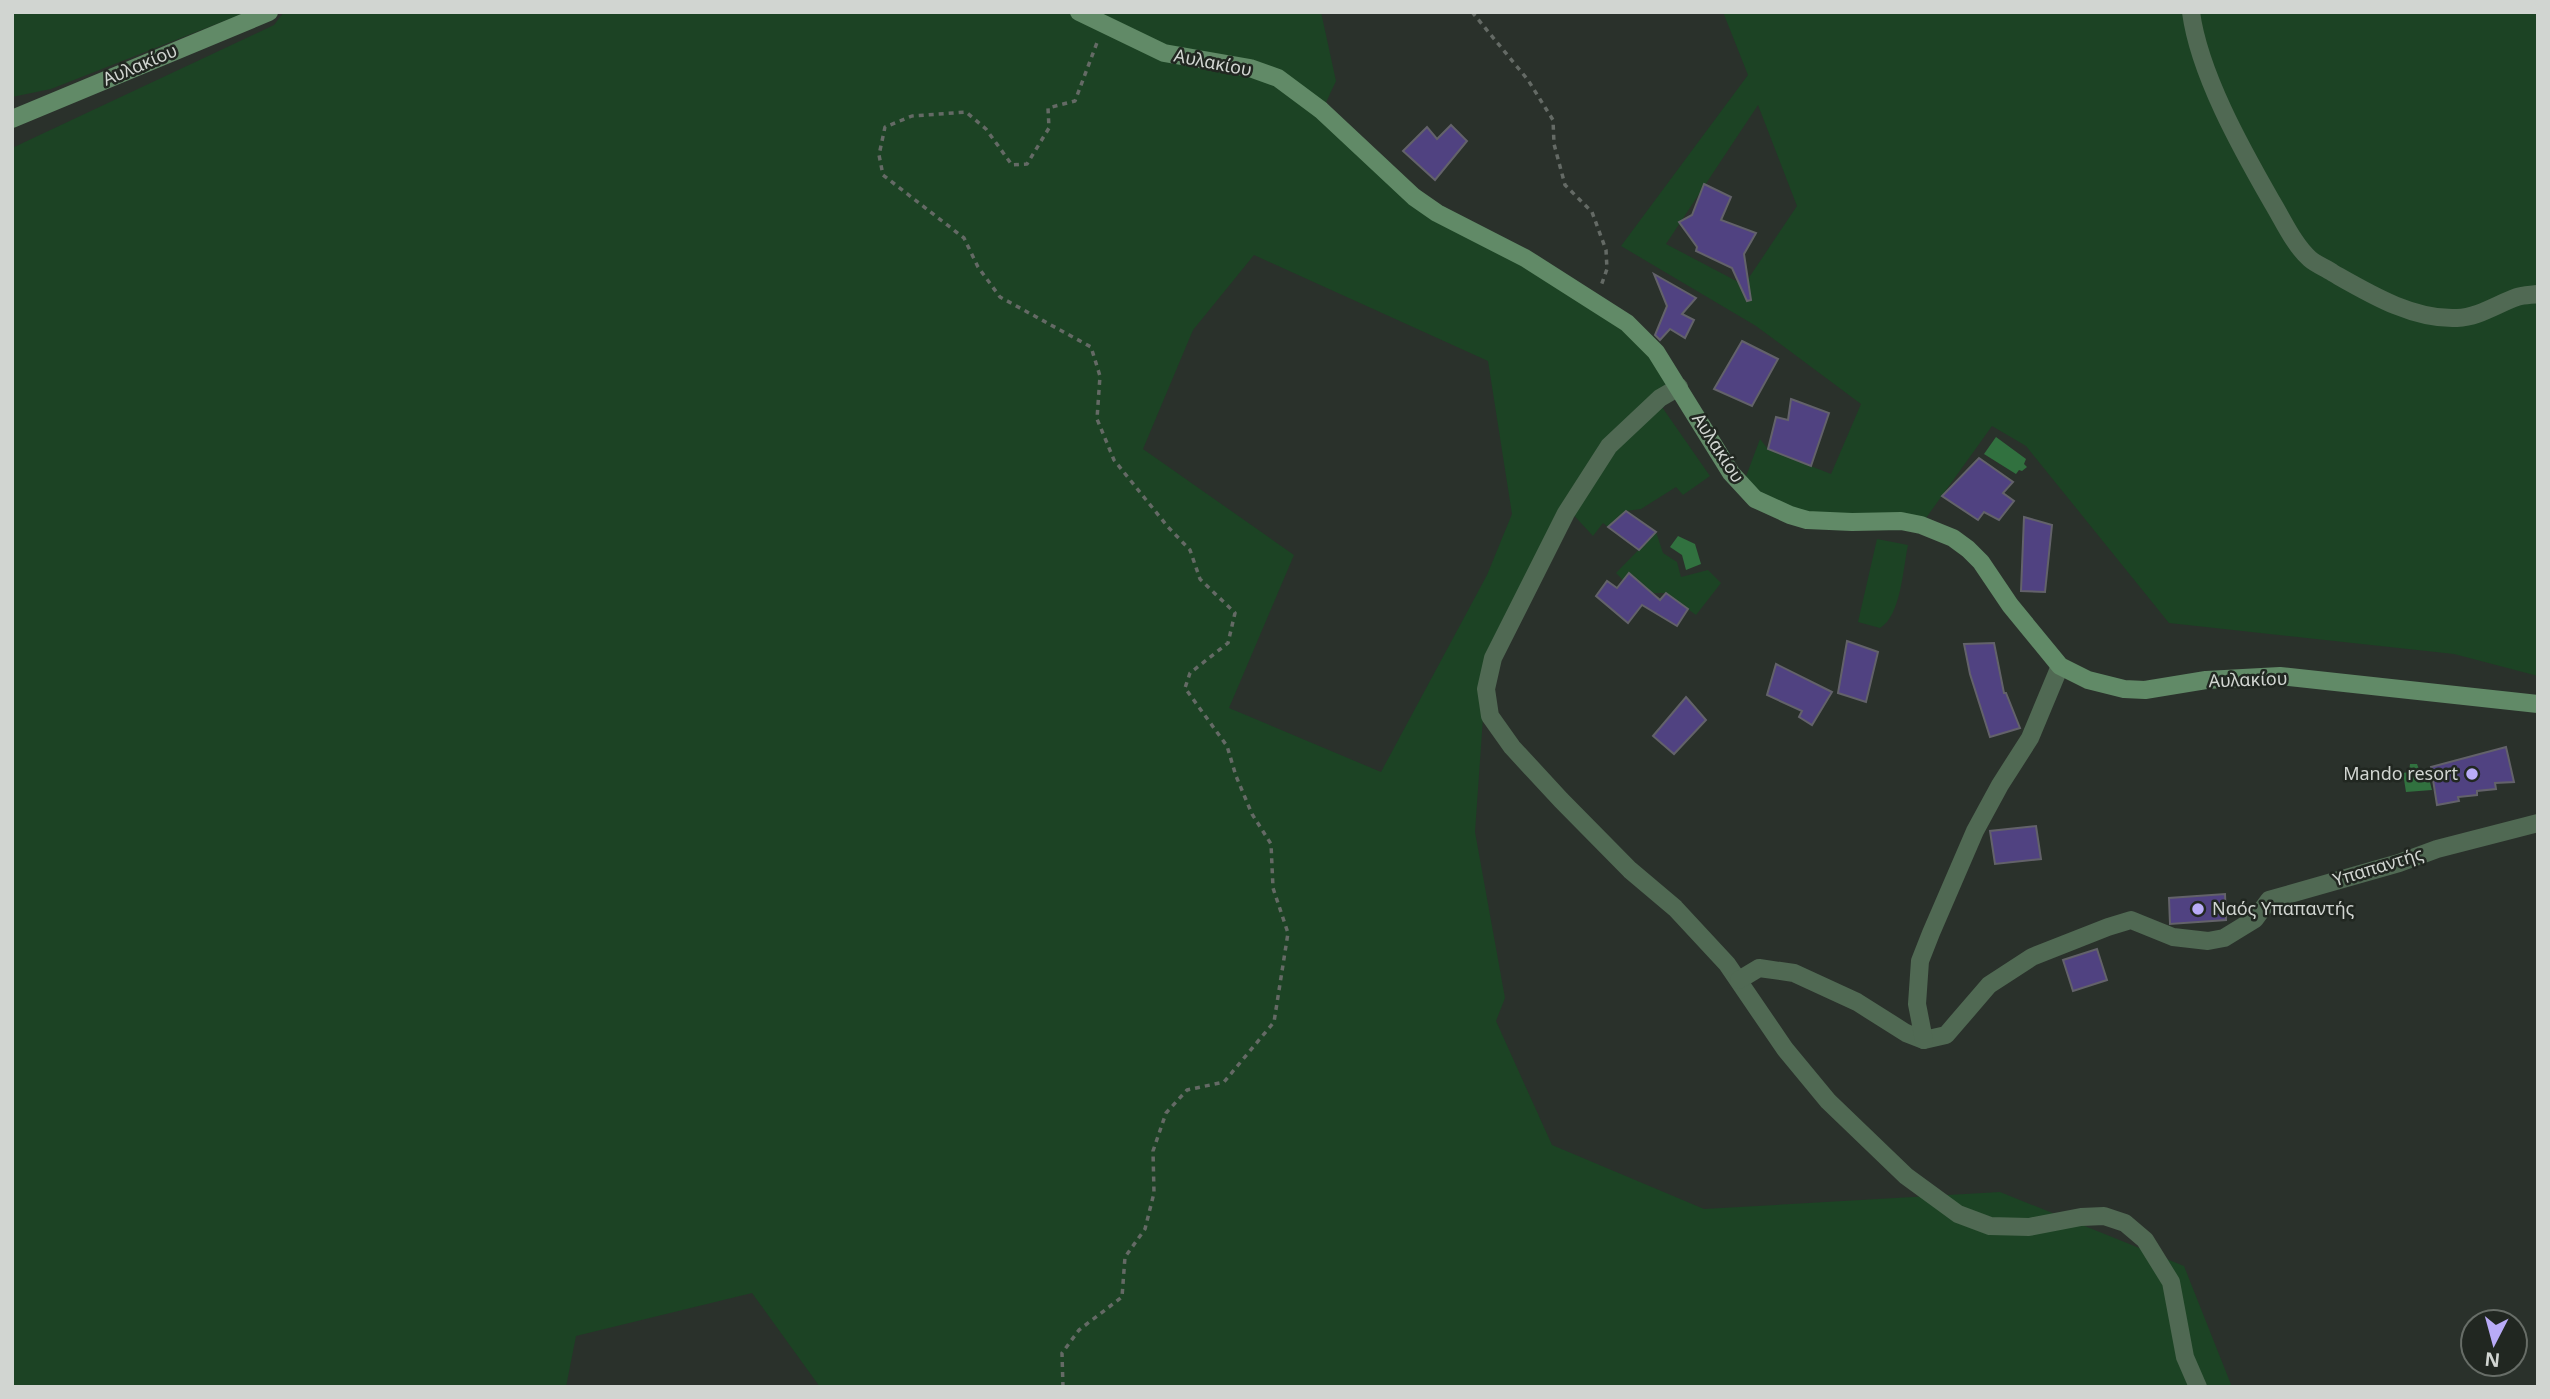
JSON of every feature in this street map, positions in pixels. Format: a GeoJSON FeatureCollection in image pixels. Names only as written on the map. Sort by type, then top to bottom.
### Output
{"type":"FeatureCollection","features":[{"type":"Feature","properties":{"kind":"street","name":"Αυλακίου"},"geometry":{"type":"LineString","coordinates":[[12,118],[269,12]]}},
{"type":"Feature","properties":{"kind":"street","name":"Αυλακίου"},"geometry":{"type":"LineString","coordinates":[[1079,12],[1164,53],[1250,68],[1278,78],[1321,110],[1414,197],[1437,213],[1525,258],[1595,301],[1642,337],[1656,352],[1679,387],[1731,473],[1755,499],[1807,520],[1901,520],[1953,538],[1981,562],[2010,605],[2060,666],[2088,680],[2124,689],[2146,690],[2206,680],[2280,676],[2538,704]]}},
{"type":"Feature","properties":{"kind":"street"},"geometry":{"type":"LineString","coordinates":[[2191,12],[2193,28],[2215,92],[2262,184],[2287,227],[2311,259],[2368,293],[2410,310],[2437,316],[2457,318],[2483,312],[2518,297],[2538,294]]}},
{"type":"Feature","properties":{"kind":"street"},"geometry":{"type":"LineString","coordinates":[[1679,387],[1660,398],[1609,446],[1568,509],[1493,658],[1486,689],[1490,716],[1512,747],[1630,870],[1675,908],[1727,964],[1785,1049],[1828,1101],[1906,1176],[1958,1214],[1990,1226],[2029,1227],[2081,1217],[2104,1216],[2125,1223],[2145,1240],[2171,1282],[2185,1357],[2199,1387]]}},
{"type":"Feature","properties":{"kind":"street"},"geometry":{"type":"LineString","coordinates":[[1924,1040],[1917,1004],[1920,961],[1975,831],[2030,738],[2060,666]]}},
{"type":"Feature","properties":{"kind":"street","name":"Υπαπαντής"},"geometry":{"type":"LineString","coordinates":[[1924,1040],[1946,1035],[1989,985],[2032,957],[2131,920],[2183,939],[2208,941],[2224,938],[2255,919],[2269,900],[2399,863],[2437,849],[2538,823]]}},
{"type":"Feature","properties":{"kind":"street"},"geometry":{"type":"LineString","coordinates":[[1740,981],[1759,968],[1794,972],[1857,1002],[1924,1040]]}},
{"type":"Feature","properties":{"kind":"path"},"geometry":{"type":"LineString","coordinates":[[1472,12],[1528,80],[1553,120],[1554,144],[1565,185],[1592,212],[1606,250],[1607,268],[1595,301]]}},
{"type":"Feature","properties":{"kind":"path"},"geometry":{"type":"LineString","coordinates":[[1063,1387],[1062,1353],[1079,1330],[1122,1297],[1125,1257],[1145,1229],[1154,1193],[1153,1151],[1166,1113],[1187,1090],[1223,1082],[1274,1022],[1288,933],[1273,888],[1271,844],[1252,814],[1227,746],[1185,688],[1191,673],[1228,643],[1235,614],[1200,579],[1190,550],[1114,460],[1097,419],[1100,376],[1091,347],[999,297],[978,267],[964,238],[883,175],[880,155],[885,127],[912,116],[966,112],[986,129],[1012,165],[1027,164],[1049,128],[1048,108],[1075,101],[1088,72],[1103,24]]}},
{"type":"Feature","properties":{"kind":"shaded area"},"geometry":{"type":"Polygon","coordinates":[[[12,12],[247,12],[51,89],[12,97],[12,12]]]}},
{"type":"Feature","properties":{"kind":"shaded area"},"geometry":{"type":"Polygon","coordinates":[[[284,12],[1321,12],[1336,81],[1322,111],[1412,198],[1625,325],[1679,387],[1662,407],[1710,476],[1683,495],[1676,487],[1641,509],[1626,511],[1608,527],[1603,523],[1593,536],[1568,509],[1485,689],[1475,832],[1505,998],[1496,1021],[1552,1145],[1704,1209],[2000,1192],[2184,1266],[2232,1387],[820,1387],[752,1293],[576,1336],[566,1387],[12,1387],[12,148],[274,25],[284,12]],[[1254,255],[1193,330],[1143,449],[1294,555],[1229,708],[1381,772],[1487,575],[1512,514],[1488,361],[1254,255]]]}},
{"type":"Feature","properties":{"kind":"shaded area"},"geometry":{"type":"Polygon","coordinates":[[[1723,12],[2538,12],[2538,676],[2454,654],[2169,623],[2026,446],[1992,426],[1921,525],[1829,522],[1742,487],[1760,439],[1768,449],[1831,474],[1861,404],[1756,326],[1621,246],[1748,75],[1723,12]],[[1758,105],[1666,244],[1744,285],[1797,206],[1758,105]]]}},
{"type":"Feature","properties":{"kind":"shaded area"},"geometry":{"type":"Polygon","coordinates":[[[1996,437],[2026,459],[2024,464],[2027,467],[2016,474],[1984,454],[1996,437]]]}},
{"type":"Feature","properties":{"kind":"shaded area"},"geometry":{"type":"Polygon","coordinates":[[[1656,532],[1663,553],[1677,562],[1681,577],[1708,570],[1721,583],[1696,615],[1666,593],[1652,593],[1630,573],[1623,580],[1616,573],[1656,532]]]}},
{"type":"Feature","properties":{"kind":"shaded area"},"geometry":{"type":"Polygon","coordinates":[[[1678,536],[1695,544],[1701,564],[1686,570],[1682,555],[1670,547],[1678,536]]]}},
{"type":"Feature","properties":{"kind":"shaded area"},"geometry":{"type":"Polygon","coordinates":[[[1877,539],[1908,545],[1897,603],[1887,622],[1880,628],[1858,622],[1877,539]]]}},
{"type":"Feature","properties":{"kind":"shaded area"},"geometry":{"type":"Polygon","coordinates":[[[2410,764],[2417,764],[2419,769],[2427,771],[2432,790],[2406,792],[2403,773],[2409,772],[2410,764]]]}},
{"type":"Feature","properties":{"kind":"building"},"geometry":{"type":"Polygon","coordinates":[[[1451,125],[1467,141],[1435,180],[1403,151],[1427,127],[1437,139],[1451,125]]]}},
{"type":"Feature","properties":{"kind":"building"},"geometry":{"type":"Polygon","coordinates":[[[1704,184],[1731,197],[1721,220],[1756,233],[1744,254],[1751,300],[1747,301],[1732,268],[1696,251],[1697,247],[1679,222],[1692,215],[1704,184]]]}},
{"type":"Feature","properties":{"kind":"building"},"geometry":{"type":"Polygon","coordinates":[[[1654,274],[1696,298],[1682,314],[1694,320],[1685,338],[1670,329],[1660,340],[1655,335],[1667,306],[1654,274]]]}},
{"type":"Feature","properties":{"kind":"building"},"geometry":{"type":"Polygon","coordinates":[[[1742,341],[1778,359],[1752,406],[1714,389],[1742,341]]]}},
{"type":"Feature","properties":{"kind":"building"},"geometry":{"type":"Polygon","coordinates":[[[1791,399],[1829,413],[1811,466],[1768,449],[1776,417],[1788,420],[1791,399]]]}},
{"type":"Feature","properties":{"kind":"building"},"geometry":{"type":"Polygon","coordinates":[[[1979,458],[2013,482],[2003,493],[2014,501],[1999,520],[1984,512],[1978,520],[1942,496],[1979,458]]]}},
{"type":"Feature","properties":{"kind":"building"},"geometry":{"type":"Polygon","coordinates":[[[1626,511],[1656,532],[1639,550],[1608,527],[1626,511]]]}},
{"type":"Feature","properties":{"kind":"building"},"geometry":{"type":"Polygon","coordinates":[[[2024,517],[2052,525],[2045,592],[2021,591],[2024,517]]]}},
{"type":"Feature","properties":{"kind":"building"},"geometry":{"type":"Polygon","coordinates":[[[1629,573],[1660,600],[1666,593],[1688,609],[1677,626],[1642,605],[1628,623],[1596,596],[1607,581],[1617,588],[1629,573]]]}},
{"type":"Feature","properties":{"kind":"building"},"geometry":{"type":"Polygon","coordinates":[[[1847,641],[1878,652],[1866,702],[1838,693],[1847,641]]]}},
{"type":"Feature","properties":{"kind":"building"},"geometry":{"type":"Polygon","coordinates":[[[1994,643],[2004,693],[2020,728],[1990,737],[1970,674],[1964,644],[1994,643]]]}},
{"type":"Feature","properties":{"kind":"building"},"geometry":{"type":"Polygon","coordinates":[[[1776,664],[1832,692],[1812,725],[1799,717],[1802,711],[1767,695],[1776,664]]]}},
{"type":"Feature","properties":{"kind":"building"},"geometry":{"type":"Polygon","coordinates":[[[1686,697],[1706,720],[1674,754],[1653,736],[1686,697]]]}},
{"type":"Feature","properties":{"kind":"building","name":"Mando resort"},"geometry":{"type":"Polygon","coordinates":[[[2506,747],[2514,782],[2495,783],[2496,789],[2477,791],[2477,795],[2458,797],[2459,801],[2437,805],[2431,767],[2506,747]]]}},
{"type":"Feature","properties":{"kind":"building"},"geometry":{"type":"Polygon","coordinates":[[[2036,826],[2041,859],[1995,864],[1990,831],[2036,826]]]}},
{"type":"Feature","properties":{"kind":"building","name":"Ναός Υπαπαντής"},"geometry":{"type":"Polygon","coordinates":[[[2225,894],[2226,920],[2170,924],[2169,898],[2225,894]]]}},
{"type":"Feature","properties":{"kind":"building"},"geometry":{"type":"Polygon","coordinates":[[[2097,949],[2107,980],[2073,991],[2063,960],[2097,949]]]}},
{"type":"Feature","properties":{"kind":"place","name":"Mando resort"},"geometry":{"type":"Point","coordinates":[2472,774]}},
{"type":"Feature","properties":{"kind":"place","name":"Ναός Υπαπαντής"},"geometry":{"type":"Point","coordinates":[2198,909]}}]}
